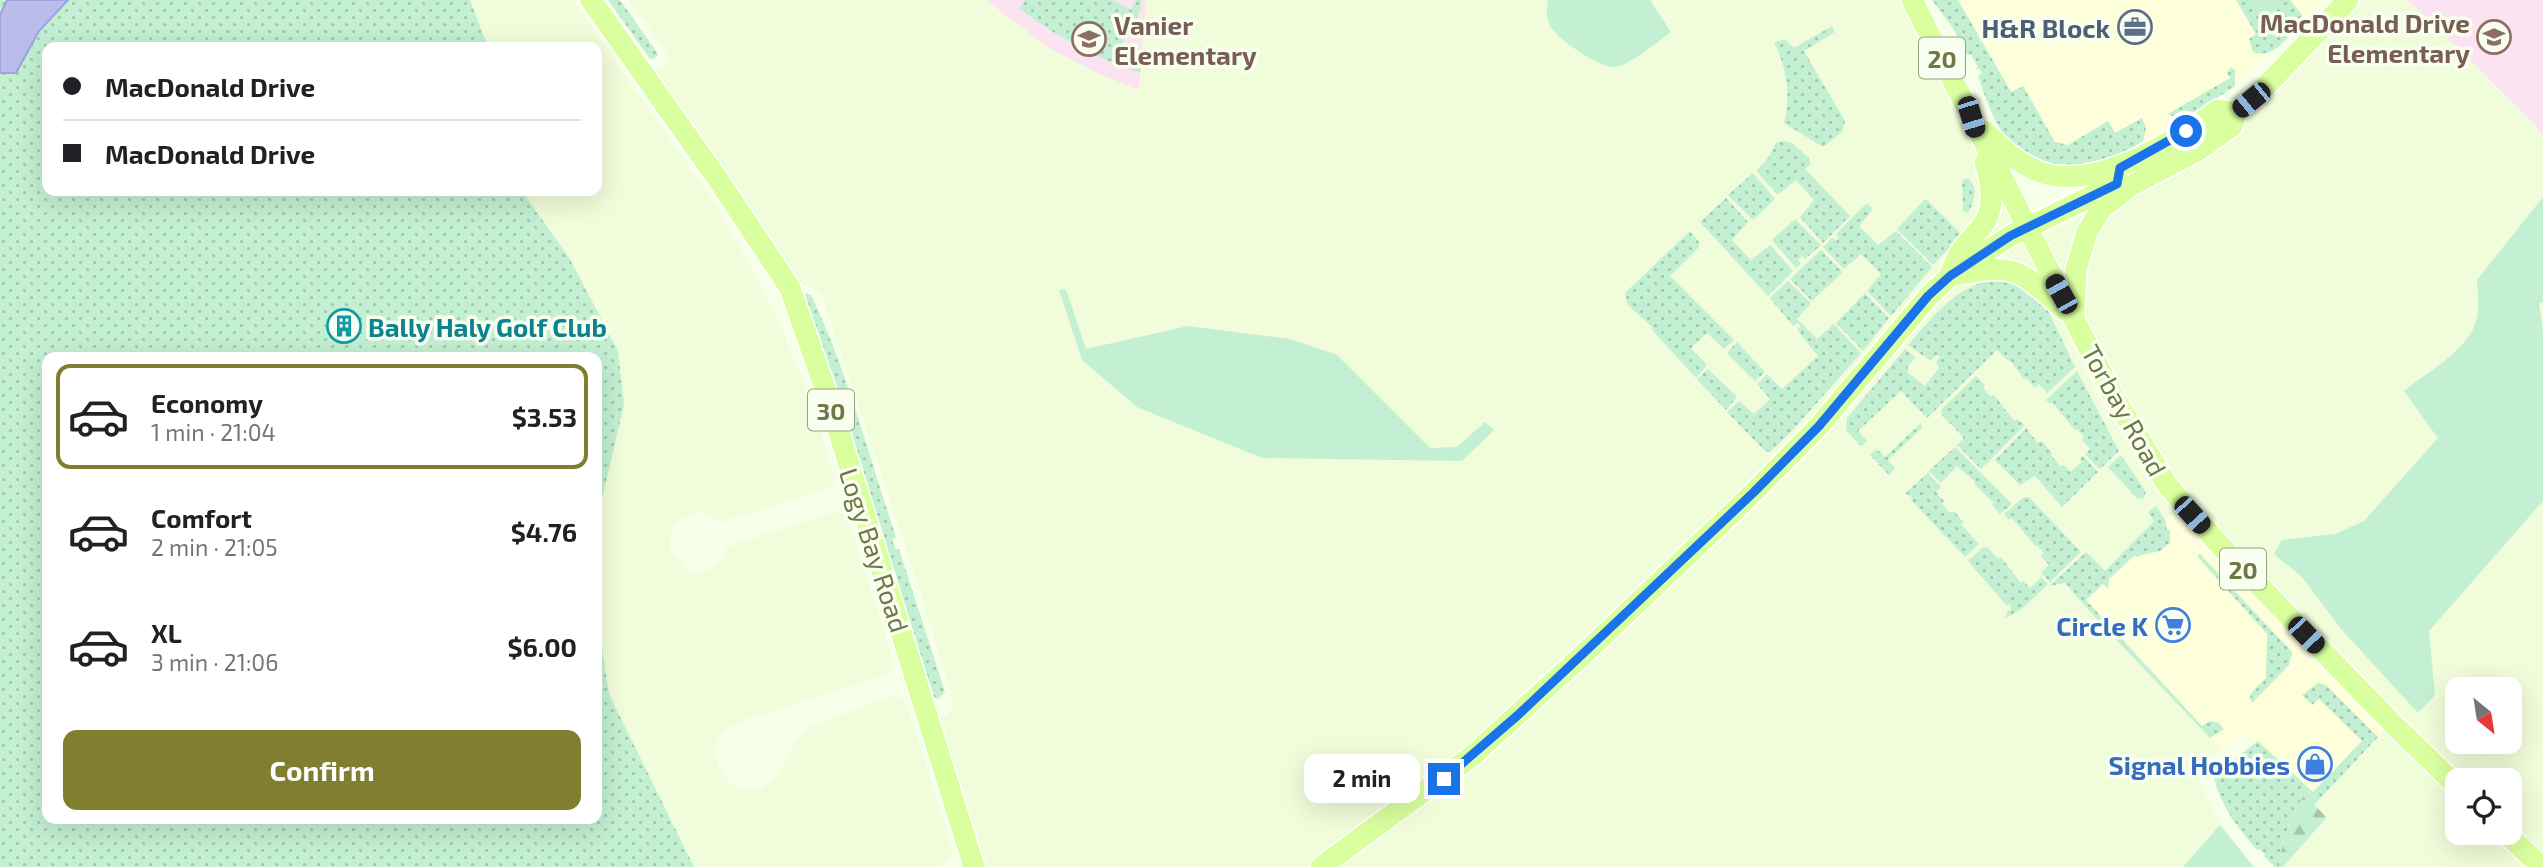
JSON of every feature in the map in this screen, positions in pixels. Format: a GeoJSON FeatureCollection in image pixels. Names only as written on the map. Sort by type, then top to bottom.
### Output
{"type":"FeatureCollection","features":[{"type":"Feature","properties":{"kind":"main road","name":"Logy Bay Road"},"geometry":{"type":"LineString","coordinates":[[591,0],[727,192],[790,288],[828,400],[974,867]]}},
{"type":"Feature","properties":{"kind":"main road","name":"Torbay Road"},"geometry":{"type":"LineString","coordinates":[[1912,0],[2112,394],[2175,495],[2322,651],[2445,774]]}},
{"type":"Feature","properties":{"kind":"main road"},"geometry":{"type":"LineString","coordinates":[[1321,867],[1472,756],[1584,653],[1754,492],[1819,426],[1928,296],[1950,276],[1974,258],[2122,179],[2175,163],[2223,134],[2232,126],[2236,113],[2267,85],[2348,0]]}},
{"type":"Feature","properties":{"kind":"main road"},"geometry":{"type":"LineString","coordinates":[[1971,117],[2005,152],[2043,173],[2122,179]]}},
{"type":"Feature","properties":{"kind":"main road"},"geometry":{"type":"LineString","coordinates":[[1950,276],[1956,256],[1982,226],[1989,210],[1988,172],[1971,117]]}},
{"type":"Feature","properties":{"kind":"main road"},"geometry":{"type":"LineString","coordinates":[[2074,318],[2076,270],[2087,232],[2122,179]]}},
{"type":"Feature","properties":{"kind":"main road"},"geometry":{"type":"LineString","coordinates":[[1950,276],[1997,268],[2015,271],[2074,318]]}},
{"type":"Feature","properties":{"kind":"main road"},"geometry":{"type":"LineString","coordinates":[[2518,845],[2541,867]]}},
{"type":"Feature","properties":{"kind":"shaded area"},"geometry":{"type":"Polygon","coordinates":[[[470,0],[573,0],[709,195],[748,261],[778,320],[808,393],[835,479],[832,486],[722,522],[700,512],[689,515],[676,523],[671,533],[671,552],[686,570],[704,572],[722,561],[726,549],[732,545],[834,512],[844,514],[848,518],[891,654],[893,668],[885,675],[731,726],[722,733],[716,745],[716,759],[721,772],[737,787],[762,788],[778,776],[794,744],[811,726],[890,697],[901,697],[908,709],[953,851],[950,859],[937,867],[694,867],[609,694],[602,648],[602,499],[624,405],[618,351],[570,259],[526,196],[602,196],[602,42],[486,42],[470,0]]]}},
{"type":"Feature","properties":{"kind":"shaded area"},"geometry":{"type":"Polygon","coordinates":[[[630,0],[986,0],[1047,47],[1101,75],[1139,90],[1146,0],[1912,0],[2027,229],[2202,137],[2236,113],[2348,0],[2408,0],[2543,134],[2543,867],[2283,867],[2327,817],[2314,805],[2182,504],[2082,599],[2103,626],[2221,750],[2192,767],[2220,825],[2183,867],[974,867],[930,722],[948,715],[954,703],[917,581],[823,298],[810,285],[790,288],[644,76],[664,65],[669,57],[630,0]]]}},
{"type":"Feature","properties":{"kind":"shaded area","name":"Vanier Elementary"},"geometry":{"type":"Polygon","coordinates":[[[986,0],[1146,0],[1139,90],[1101,75],[1047,47],[986,0]]]}},
{"type":"Feature","properties":{"kind":"shaded area"},"geometry":{"type":"Polygon","coordinates":[[[1932,0],[2322,0],[2235,86],[2195,114],[2100,163],[1995,120],[1974,70],[1978,67],[1971,53],[1967,55],[1953,28],[1932,0]]]}},
{"type":"Feature","properties":{"kind":"shaded area","name":"MacDonald Drive Elementary"},"geometry":{"type":"Polygon","coordinates":[[[2408,0],[2543,0],[2543,134],[2517,107],[2408,0]]]}},
{"type":"Feature","properties":{"kind":"shaded area"},"geometry":{"type":"Polygon","coordinates":[[[2182,504],[2392,723],[2317,802],[2243,731],[2221,750],[2103,626],[2082,599],[2182,504]]]}},
{"type":"Feature","properties":{"kind":"green space","name":"Bally Haly Golf Club"},"geometry":{"type":"Polygon","coordinates":[[[0,0],[470,0],[486,42],[42,42],[42,196],[526,196],[570,259],[618,351],[624,405],[602,499],[602,352],[42,352],[42,824],[602,824],[602,648],[609,694],[694,867],[0,867],[0,0]]]}},
{"type":"Feature","properties":{"kind":"green space"},"geometry":{"type":"Polygon","coordinates":[[[608,0],[620,0],[658,54],[656,58],[650,59],[608,0]]]}},
{"type":"Feature","properties":{"kind":"green space"},"geometry":{"type":"Polygon","coordinates":[[[1025,0],[1113,0],[1131,10],[1135,0],[1141,0],[1140,11],[1120,48],[1142,59],[1140,73],[1108,61],[1047,28],[1019,8],[1025,0]]]}},
{"type":"Feature","properties":{"kind":"green space"},"geometry":{"type":"Polygon","coordinates":[[[1548,0],[1650,0],[1671,32],[1628,62],[1615,67],[1609,66],[1583,54],[1554,31],[1547,16],[1548,0]]]}},
{"type":"Feature","properties":{"kind":"green space"},"geometry":{"type":"Polygon","coordinates":[[[1932,0],[1958,0],[2011,92],[2023,86],[2055,142],[2068,145],[2108,121],[2115,133],[2142,118],[2146,128],[2143,141],[2109,159],[2072,167],[2036,160],[2019,151],[1996,122],[1978,76],[1982,73],[1979,69],[1974,70],[1978,67],[1971,54],[1967,55],[1953,28],[1932,0]]]}},
{"type":"Feature","properties":{"kind":"green space"},"geometry":{"type":"Polygon","coordinates":[[[2236,0],[2252,0],[2266,28],[2273,26],[2275,0],[2290,0],[2302,15],[2283,43],[2261,54],[2253,52],[2249,39],[2256,34],[2236,0]]]}},
{"type":"Feature","properties":{"kind":"green space"},"geometry":{"type":"Polygon","coordinates":[[[2252,0],[2275,0],[2273,26],[2266,29],[2252,0]]]}},
{"type":"Feature","properties":{"kind":"green space"},"geometry":{"type":"Polygon","coordinates":[[[1832,26],[1835,32],[1804,51],[1845,121],[1842,132],[1823,147],[1784,123],[1786,82],[1774,42],[1785,39],[1794,48],[1832,26]]]}},
{"type":"Feature","properties":{"kind":"green space"},"geometry":{"type":"Polygon","coordinates":[[[2231,67],[2235,70],[2235,86],[2185,119],[2178,120],[2168,114],[2230,78],[2227,73],[2231,67]]]}},
{"type":"Feature","properties":{"kind":"green space"},"geometry":{"type":"Polygon","coordinates":[[[1776,143],[1792,143],[1809,158],[1810,165],[1805,169],[1850,216],[1823,243],[1800,217],[1814,200],[1796,180],[1778,195],[1756,171],[1768,158],[1776,143]]]}},
{"type":"Feature","properties":{"kind":"green space"},"geometry":{"type":"Polygon","coordinates":[[[1753,173],[1775,199],[1753,220],[1728,195],[1753,173]]]}},
{"type":"Feature","properties":{"kind":"green space"},"geometry":{"type":"Polygon","coordinates":[[[1964,179],[1969,179],[1975,191],[1968,213],[1963,211],[1964,179]]]}},
{"type":"Feature","properties":{"kind":"green space"},"geometry":{"type":"Polygon","coordinates":[[[2543,197],[2543,302],[2539,303],[2543,330],[2543,501],[2429,631],[2435,695],[2418,713],[2342,630],[2301,576],[2274,554],[2282,540],[2335,534],[2364,521],[2438,438],[2404,391],[2464,343],[2471,333],[2478,313],[2477,280],[2543,197]]]}},
{"type":"Feature","properties":{"kind":"green space"},"geometry":{"type":"Polygon","coordinates":[[[1726,198],[1748,222],[1732,240],[1751,260],[1770,245],[1793,271],[1768,296],[1700,222],[1726,198]]]}},
{"type":"Feature","properties":{"kind":"green space"},"geometry":{"type":"Polygon","coordinates":[[[1924,200],[1962,235],[1933,265],[1897,229],[1924,200]]]}},
{"type":"Feature","properties":{"kind":"green space"},"geometry":{"type":"Polygon","coordinates":[[[1867,203],[1873,209],[1859,226],[1878,245],[1896,231],[1932,267],[1891,316],[1867,291],[1881,274],[1861,254],[1844,269],[1823,247],[1832,238],[1836,241],[1839,237],[1836,234],[1867,203]]]}},
{"type":"Feature","properties":{"kind":"green space"},"geometry":{"type":"Polygon","coordinates":[[[1795,219],[1821,245],[1805,259],[1802,256],[1798,260],[1801,264],[1796,268],[1772,240],[1795,219]]]}},
{"type":"Feature","properties":{"kind":"green space"},"geometry":{"type":"Polygon","coordinates":[[[1690,231],[1699,242],[1699,247],[1670,276],[1734,340],[1724,349],[1707,333],[1691,348],[1707,365],[1696,378],[1653,328],[1628,305],[1625,293],[1690,231]]]}},
{"type":"Feature","properties":{"kind":"green space"},"geometry":{"type":"Polygon","coordinates":[[[1821,250],[1842,271],[1812,301],[1790,279],[1821,250]]]}},
{"type":"Feature","properties":{"kind":"green space"},"geometry":{"type":"Polygon","coordinates":[[[2009,277],[2046,306],[2075,367],[2047,393],[2039,384],[2035,388],[2024,379],[2010,360],[1997,350],[1927,418],[1901,391],[1858,431],[1867,441],[1861,446],[1846,430],[1847,418],[1905,349],[1915,357],[1907,372],[1925,386],[1939,368],[1936,362],[1940,357],[1937,355],[1931,360],[1928,359],[1908,345],[1919,332],[1963,291],[2009,277]]]}},
{"type":"Feature","properties":{"kind":"green space"},"geometry":{"type":"Polygon","coordinates":[[[1788,281],[1811,303],[1797,319],[1817,339],[1834,324],[1861,353],[1770,452],[1765,451],[1727,412],[1739,401],[1754,414],[1770,399],[1757,384],[1767,374],[1782,389],[1818,356],[1797,330],[1801,326],[1797,323],[1793,326],[1770,298],[1788,281]]]}},
{"type":"Feature","properties":{"kind":"green space"},"geometry":{"type":"Polygon","coordinates":[[[1066,289],[1086,349],[1188,326],[1290,339],[1337,355],[1430,448],[1457,447],[1485,422],[1494,430],[1462,461],[1262,458],[1137,407],[1082,360],[1059,290],[1066,289]]]}},
{"type":"Feature","properties":{"kind":"green space"},"geometry":{"type":"Polygon","coordinates":[[[806,293],[811,295],[824,324],[857,415],[896,537],[892,540],[896,550],[899,549],[945,692],[938,699],[934,697],[833,381],[803,297],[806,293]]]}},
{"type":"Feature","properties":{"kind":"green space"},"geometry":{"type":"Polygon","coordinates":[[[1865,293],[1889,318],[1863,351],[1836,323],[1865,293]]]}},
{"type":"Feature","properties":{"kind":"green space"},"geometry":{"type":"Polygon","coordinates":[[[1737,342],[1765,372],[1755,381],[1727,353],[1737,342]]]}},
{"type":"Feature","properties":{"kind":"green space"},"geometry":{"type":"Polygon","coordinates":[[[1708,369],[1737,397],[1726,410],[1697,379],[1708,369]]]}},
{"type":"Feature","properties":{"kind":"green space"},"geometry":{"type":"Polygon","coordinates":[[[2077,371],[2119,451],[2100,469],[2085,454],[2090,449],[2082,440],[2084,437],[2052,402],[2050,404],[2046,400],[2077,371]]]}},
{"type":"Feature","properties":{"kind":"green space"},"geometry":{"type":"Polygon","coordinates":[[[1976,376],[1985,385],[1983,388],[1991,397],[1994,395],[2014,421],[2017,419],[2025,425],[1981,469],[1957,445],[1964,438],[1941,414],[1942,409],[1976,376]]]}},
{"type":"Feature","properties":{"kind":"green space"},"geometry":{"type":"Polygon","coordinates":[[[1920,424],[1923,427],[1888,460],[1895,469],[1889,475],[1870,455],[1877,449],[1885,457],[1920,424]]]}},
{"type":"Feature","properties":{"kind":"green space"},"geometry":{"type":"Polygon","coordinates":[[[2027,427],[2038,443],[2042,441],[2061,467],[2064,465],[2070,472],[2082,462],[2080,459],[2083,456],[2098,472],[2062,507],[2035,476],[2020,485],[1995,460],[2027,427]]]}},
{"type":"Feature","properties":{"kind":"green space"},"geometry":{"type":"Polygon","coordinates":[[[1955,447],[2012,504],[2000,514],[1992,505],[1994,503],[1957,466],[1941,483],[1929,471],[1955,447]]]}},
{"type":"Feature","properties":{"kind":"green space"},"geometry":{"type":"Polygon","coordinates":[[[2121,455],[2146,492],[2143,499],[2137,498],[2108,467],[2121,455]]]}},
{"type":"Feature","properties":{"kind":"green space"},"geometry":{"type":"Polygon","coordinates":[[[1928,473],[1941,487],[1936,492],[1944,501],[1942,504],[1950,513],[1954,511],[1963,522],[1961,524],[1979,544],[1965,557],[1911,500],[1913,498],[1905,493],[1928,473]]]}},
{"type":"Feature","properties":{"kind":"green space"},"geometry":{"type":"Polygon","coordinates":[[[2024,497],[2029,497],[2081,552],[2050,582],[2041,573],[2049,565],[2041,556],[2044,553],[2012,518],[2009,520],[2004,514],[2024,497]]]}},
{"type":"Feature","properties":{"kind":"green space"},"geometry":{"type":"Polygon","coordinates":[[[2156,506],[2165,520],[2167,530],[2170,530],[2170,543],[2160,551],[2133,557],[2109,579],[2108,589],[2103,584],[2086,600],[2202,726],[2210,721],[2219,723],[2224,729],[2210,738],[2065,583],[2049,586],[2086,552],[2105,571],[2154,521],[2148,512],[2156,506]]]}},
{"type":"Feature","properties":{"kind":"green space"},"geometry":{"type":"Polygon","coordinates":[[[1987,547],[1998,559],[2001,557],[2021,583],[2023,581],[2030,588],[2041,578],[2039,574],[2048,584],[2023,608],[2004,619],[2011,610],[2010,604],[2006,605],[1968,561],[1982,548],[1987,547]]]}},
{"type":"Feature","properties":{"kind":"green space"},"geometry":{"type":"Polygon","coordinates":[[[2200,554],[2292,652],[2289,665],[2252,703],[2252,692],[2266,678],[2267,634],[2197,556],[2200,554]]]}},
{"type":"Feature","properties":{"kind":"green space"},"geometry":{"type":"Polygon","coordinates":[[[2318,683],[2326,685],[2378,737],[2317,802],[2307,791],[2288,827],[2279,867],[2275,867],[2237,825],[2221,798],[2214,778],[2217,772],[2258,741],[2313,792],[2362,741],[2319,699],[2312,705],[2302,695],[2318,683]]]}},
{"type":"Feature","properties":{"kind":"green space"},"geometry":{"type":"Polygon","coordinates":[[[2307,791],[2317,802],[2314,805],[2327,817],[2283,867],[2279,867],[2288,827],[2307,791]]]}},
{"type":"Feature","properties":{"kind":"green space"},"geometry":{"type":"Polygon","coordinates":[[[2220,825],[2254,867],[2183,867],[2220,825]]]}},
{"type":"Feature","properties":{"kind":"water"},"geometry":{"type":"Polygon","coordinates":[[[7,0],[68,0],[39,31],[16,73],[0,73],[0,15],[7,0]]]}},
{"type":"Feature","properties":{"kind":"place","name":"H&R Block"},"geometry":{"type":"Point","coordinates":[2135,27]}},
{"type":"Feature","properties":{"kind":"place","name":"MacDonald Drive Elementary"},"geometry":{"type":"Point","coordinates":[2494,37]}},
{"type":"Feature","properties":{"kind":"place","name":"Vanier Elementary"},"geometry":{"type":"Point","coordinates":[1089,39]}},
{"type":"Feature","properties":{"kind":"place","name":"Bally Haly Golf Club"},"geometry":{"type":"Point","coordinates":[344,326]}},
{"type":"Feature","properties":{"kind":"place","name":"Circle K"},"geometry":{"type":"Point","coordinates":[2173,625]}},
{"type":"Feature","properties":{"kind":"place","name":"Signal Hobbies"},"geometry":{"type":"Point","coordinates":[2315,764]}},
{"type":"Feature","properties":{"kind":"route"},"geometry":{"type":"LineString","coordinates":[[1444,779],[1518,715],[1754,492],[1819,426],[1928,296],[1950,276],[2010,236],[2117,184],[2120,168],[2186,131]]}}]}
